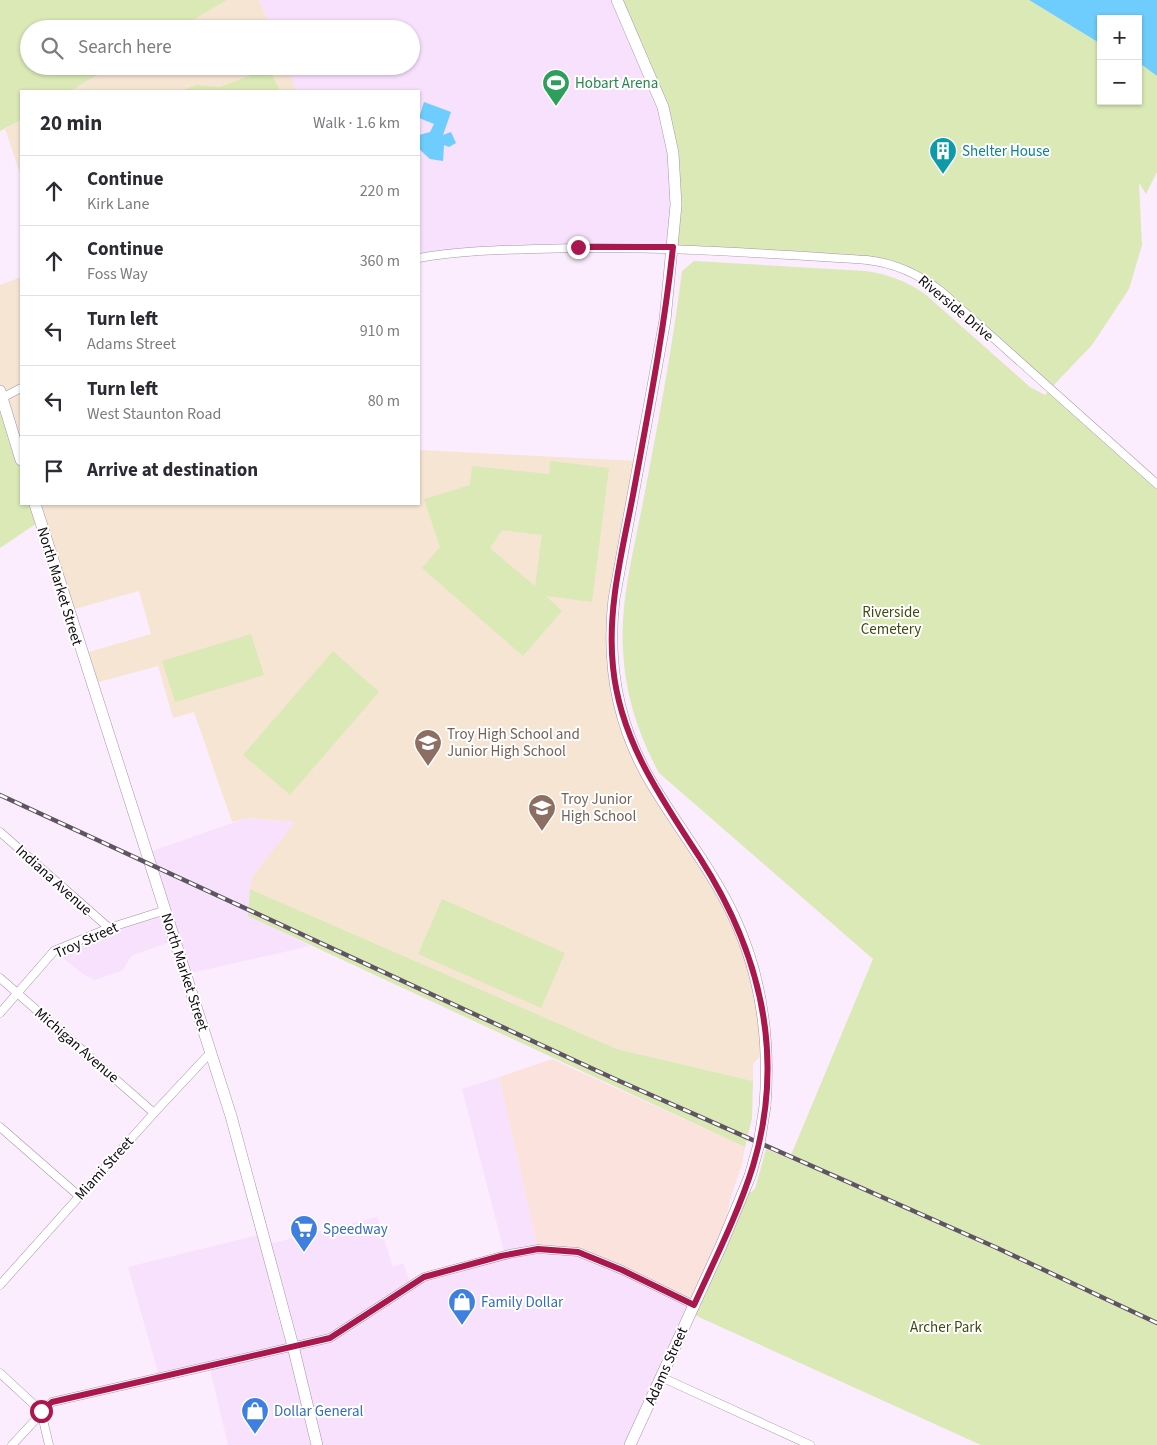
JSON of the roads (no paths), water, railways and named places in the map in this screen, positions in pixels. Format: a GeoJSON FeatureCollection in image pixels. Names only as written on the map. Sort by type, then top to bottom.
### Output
{"type":"FeatureCollection","features":[{"type":"Feature","properties":{"kind":"street","name":"Adams Street"},"geometry":{"type":"LineString","coordinates":[[618,0],[653,80],[668,127],[675,181],[673,247],[659,357],[614,599],[612,626],[613,668],[622,714],[639,758],[721,892],[749,954],[759,991],[765,1030],[767,1068],[765,1106],[759,1144],[750,1176],[721,1246],[630,1445]]}},
{"type":"Feature","properties":{"kind":"street","name":"Riverside Drive"},"geometry":{"type":"LineString","coordinates":[[420,258],[475,251],[578,247],[673,247],[867,260],[889,264],[911,272],[942,292],[1157,484]]}},
{"type":"Feature","properties":{"kind":"street"},"geometry":{"type":"LineString","coordinates":[[20,388],[1,396],[20,457]]}},
{"type":"Feature","properties":{"kind":"street","name":"North Market Street"},"geometry":{"type":"LineString","coordinates":[[35,505],[231,1116],[293,1346],[317,1445]]}},
{"type":"Feature","properties":{"kind":"street","name":"Indiana Avenue"},"geometry":{"type":"LineString","coordinates":[[0,832],[109,928]]}},
{"type":"Feature","properties":{"kind":"street","name":"Troy Street"},"geometry":{"type":"LineString","coordinates":[[0,1013],[54,951],[109,928],[166,910]]}},
{"type":"Feature","properties":{"kind":"street","name":"Michigan Avenue"},"geometry":{"type":"LineString","coordinates":[[0,978],[154,1113]]}},
{"type":"Feature","properties":{"kind":"street","name":"Miami Street"},"geometry":{"type":"LineString","coordinates":[[0,1285],[3,1275],[79,1196],[211,1052]]}},
{"type":"Feature","properties":{"kind":"street"},"geometry":{"type":"LineString","coordinates":[[0,1127],[79,1196]]}},
{"type":"Feature","properties":{"kind":"street"},"geometry":{"type":"LineString","coordinates":[[12,1445],[41,1411],[52,1402],[330,1338],[424,1277],[501,1256],[538,1249],[578,1252],[622,1270],[694,1305]]}},
{"type":"Feature","properties":{"kind":"street"},"geometry":{"type":"LineString","coordinates":[[0,1374],[41,1411],[49,1445]]}},
{"type":"Feature","properties":{"kind":"street"},"geometry":{"type":"LineString","coordinates":[[661,1377],[810,1445]]}},
{"type":"Feature","properties":{"kind":"water"},"geometry":{"type":"Polygon","coordinates":[[[1029,0],[1157,0],[1157,76],[1142,65],[1142,15],[1097,15],[1097,42],[1029,0]]]}},
{"type":"Feature","properties":{"kind":"water"},"geometry":{"type":"Polygon","coordinates":[[[424,102],[451,112],[443,135],[451,132],[456,143],[449,147],[444,145],[443,161],[430,159],[420,150],[420,135],[430,132],[434,124],[420,118],[424,102]]]}},
{"type":"Feature","properties":{"kind":"railway"},"geometry":{"type":"LineString","coordinates":[[0,795],[617,1080],[995,1247],[1157,1323]]}},
{"type":"Feature","properties":{"kind":"place","name":"Hobart Arena"},"geometry":{"type":"Point","coordinates":[556,107]}},
{"type":"Feature","properties":{"kind":"place","name":"Shelter House"},"geometry":{"type":"Point","coordinates":[943,175]}},
{"type":"Feature","properties":{"kind":"place","name":"Troy High School and Junior High School"},"geometry":{"type":"Point","coordinates":[428,767]}},
{"type":"Feature","properties":{"kind":"place","name":"Troy Junior High School"},"geometry":{"type":"Point","coordinates":[542,832]}},
{"type":"Feature","properties":{"kind":"place","name":"Speedway"},"geometry":{"type":"Point","coordinates":[304,1253]}},
{"type":"Feature","properties":{"kind":"place","name":"Family Dollar"},"geometry":{"type":"Point","coordinates":[462,1326]}},
{"type":"Feature","properties":{"kind":"place","name":"Dollar General"},"geometry":{"type":"Point","coordinates":[255,1435]}},
{"type":"Feature","properties":{"kind":"park label","name":"Riverside Cemetery"},"geometry":{"type":"Point","coordinates":[891,620]}},
{"type":"Feature","properties":{"kind":"park label","name":"Archer Park"},"geometry":{"type":"Point","coordinates":[946,1327]}}]}
